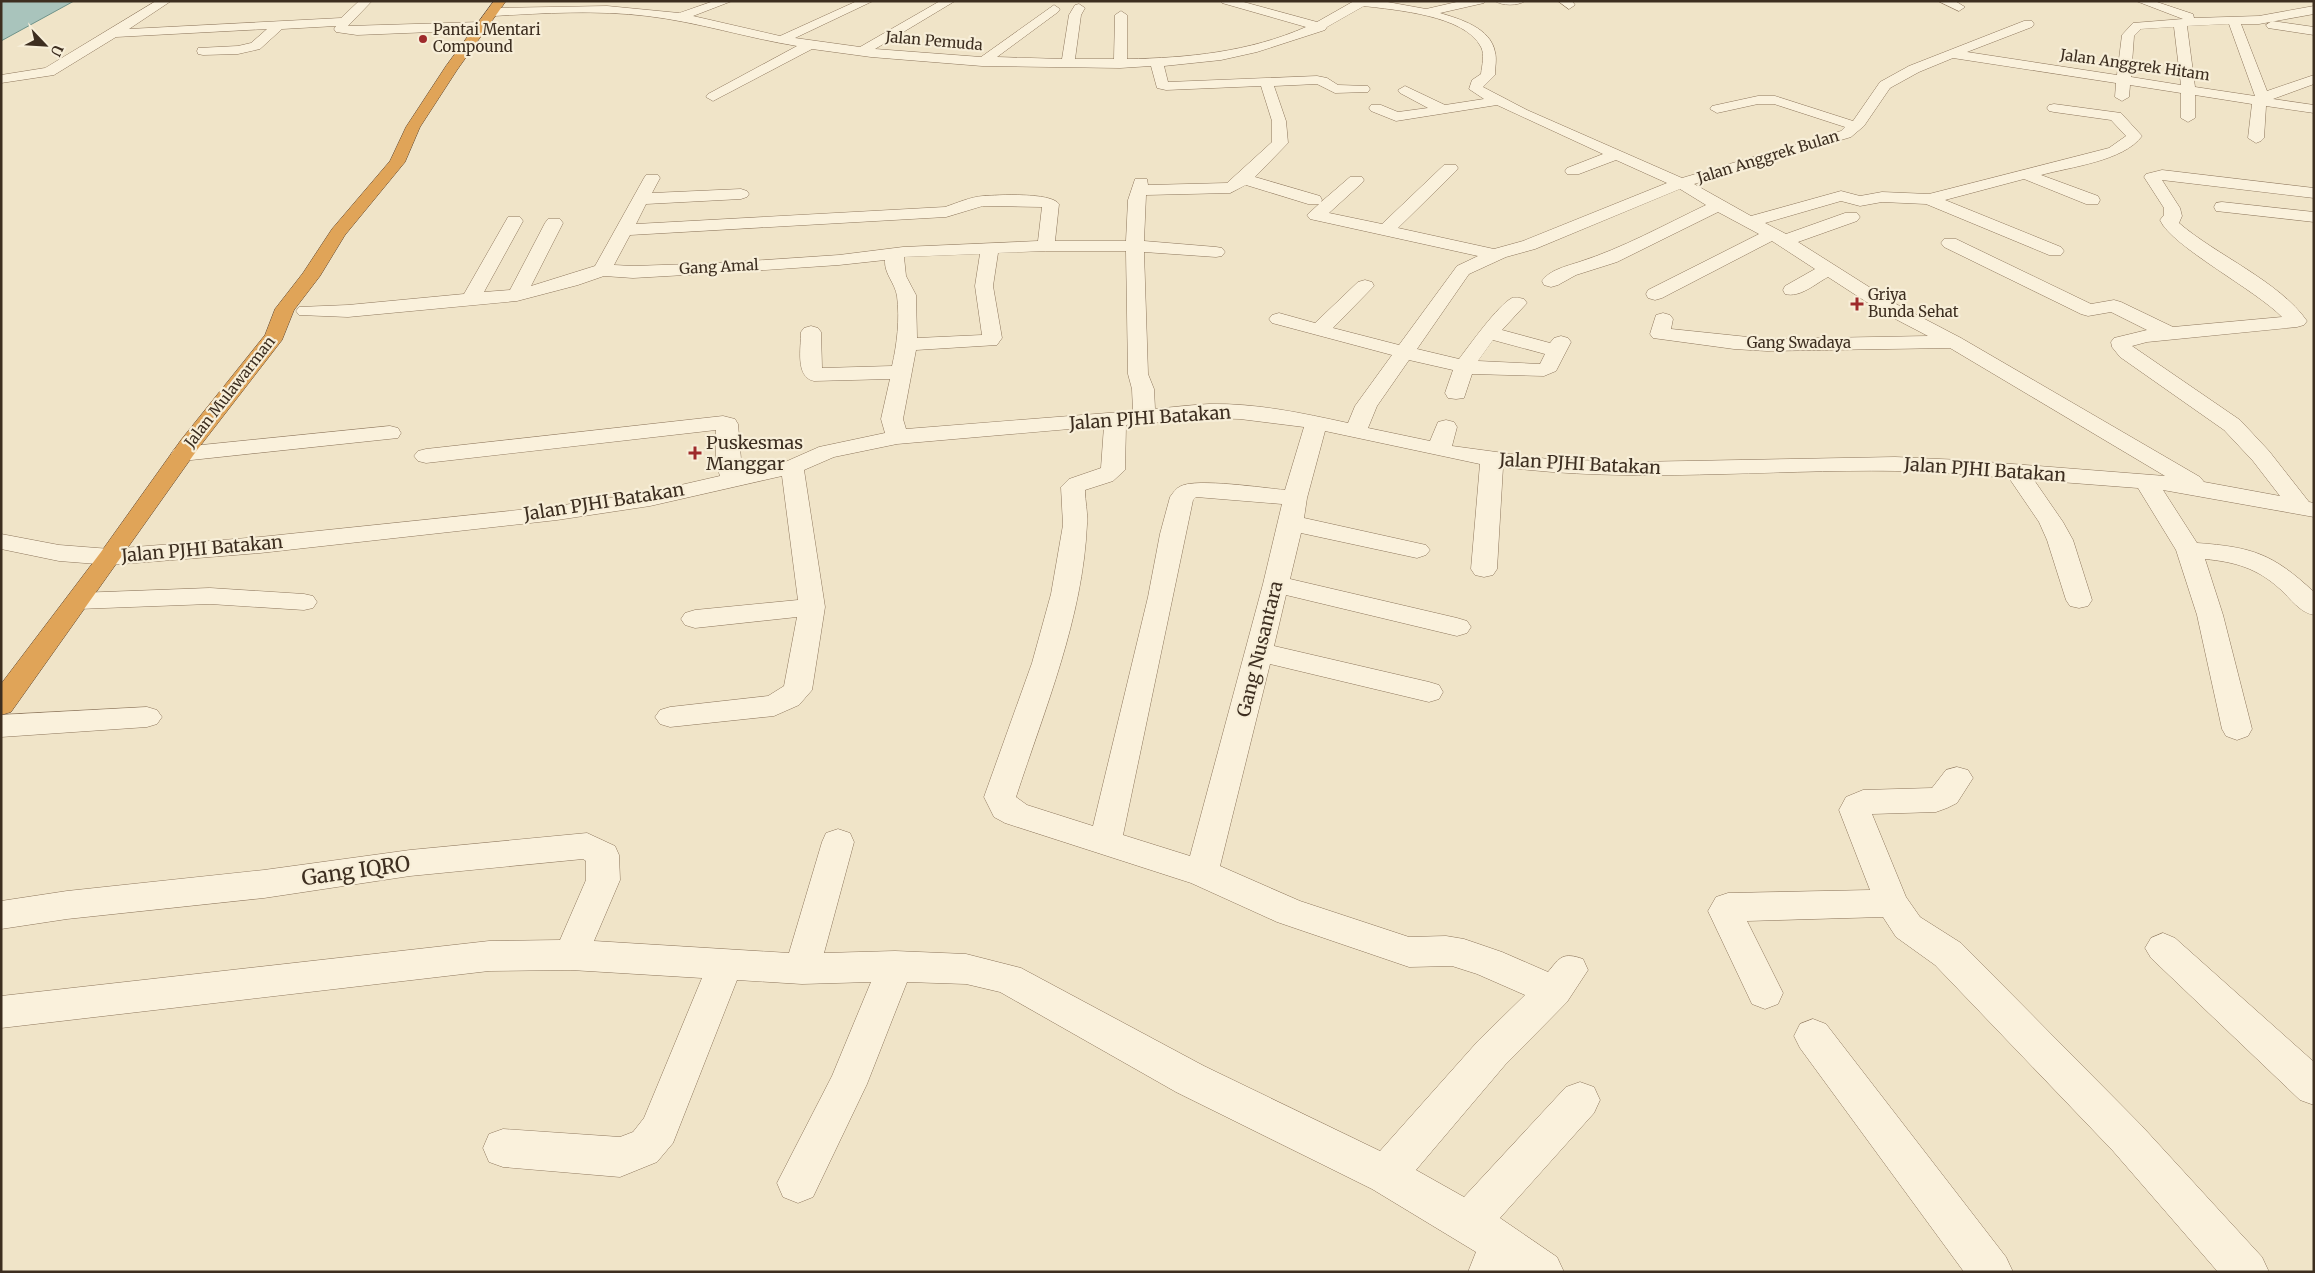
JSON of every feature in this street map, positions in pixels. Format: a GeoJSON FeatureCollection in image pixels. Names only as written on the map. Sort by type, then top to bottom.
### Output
{"type":"FeatureCollection","features":[{"type":"Feature","properties":{"kind":"highway","name":"Jalan Mulawarman"},"geometry":{"type":"LineString","coordinates":[[1,705],[110,557],[182,454],[275,336],[285,309],[320,278],[335,240],[377,184],[397,162],[413,128],[481,26],[497,7]]}},
{"type":"Feature","properties":{"kind":"highway"},"geometry":{"type":"LineString","coordinates":[[357,238],[377,184]]}},
{"type":"Feature","properties":{"kind":"highway"},"geometry":{"type":"LineString","coordinates":[[275,336],[306,312],[320,278]]}},
{"type":"Feature","properties":{"kind":"street"},"geometry":{"type":"LineString","coordinates":[[1,79],[49,72],[165,1]]}},
{"type":"Feature","properties":{"kind":"street"},"geometry":{"type":"LineString","coordinates":[[366,1],[344,22],[340,29],[352,31],[481,26]]}},
{"type":"Feature","properties":{"kind":"street"},"geometry":{"type":"LineString","coordinates":[[680,17],[726,1]]}},
{"type":"Feature","properties":{"kind":"street"},"geometry":{"type":"LineString","coordinates":[[781,40],[867,1]]}},
{"type":"Feature","properties":{"kind":"street"},"geometry":{"type":"LineString","coordinates":[[863,52],[949,1]]}},
{"type":"Feature","properties":{"kind":"street"},"geometry":{"type":"LineString","coordinates":[[1226,1],[1321,27]]}},
{"type":"Feature","properties":{"kind":"street"},"geometry":{"type":"LineString","coordinates":[[1422,13],[1480,1]]}},
{"type":"Feature","properties":{"kind":"street"},"geometry":{"type":"LineString","coordinates":[[1502,1],[1519,1]]}},
{"type":"Feature","properties":{"kind":"street"},"geometry":{"type":"LineString","coordinates":[[1502,1],[1511,11]]}},
{"type":"Feature","properties":{"kind":"street"},"geometry":{"type":"LineString","coordinates":[[1944,1],[1959,7]]}},
{"type":"Feature","properties":{"kind":"street"},"geometry":{"type":"LineString","coordinates":[[2142,1],[2202,21]]}},
{"type":"Feature","properties":{"kind":"street"},"geometry":{"type":"LineString","coordinates":[[1363,2],[1459,22],[1477,34],[1488,47],[1490,59],[1488,75],[1477,84],[1476,88],[1497,101],[1681,183],[1718,206],[1778,237],[1889,308],[1954,342],[2203,489]]}},
{"type":"Feature","properties":{"kind":"street","name":"Jalan Pemuda"},"geometry":{"type":"LineString","coordinates":[[497,7],[604,10],[680,17],[809,45],[928,59],[982,62],[1120,64],[1157,63],[1218,57],[1249,50],[1301,36],[1321,27],[1363,2]]}},
{"type":"Feature","properties":{"kind":"street"},"geometry":{"type":"LineString","coordinates":[[1068,63],[1075,15],[1079,8]]}},
{"type":"Feature","properties":{"kind":"street"},"geometry":{"type":"LineString","coordinates":[[982,62],[1054,9]]}},
{"type":"Feature","properties":{"kind":"street"},"geometry":{"type":"LineString","coordinates":[[2240,21],[2314,10]]}},
{"type":"Feature","properties":{"kind":"street"},"geometry":{"type":"LineString","coordinates":[[1120,64],[1121,15]]}},
{"type":"Feature","properties":{"kind":"street"},"geometry":{"type":"LineString","coordinates":[[2240,21],[2261,98],[2256,138]]}},
{"type":"Feature","properties":{"kind":"street"},"geometry":{"type":"LineString","coordinates":[[2116,116],[2120,112],[2125,80],[2128,34],[2137,26],[2180,22],[2240,21],[2294,28],[2311,36]]}},
{"type":"Feature","properties":{"kind":"street"},"geometry":{"type":"LineString","coordinates":[[113,33],[344,22]]}},
{"type":"Feature","properties":{"kind":"street"},"geometry":{"type":"LineString","coordinates":[[2180,22],[2188,89],[2188,118]]}},
{"type":"Feature","properties":{"kind":"street","name":"Jalan Anggrek Bulan"},"geometry":{"type":"LineString","coordinates":[[1355,432],[1366,406],[1463,270],[1496,254],[1529,245],[1681,183],[1846,134],[1870,108],[1885,85],[1914,69],[2028,24]]}},
{"type":"Feature","properties":{"kind":"street"},"geometry":{"type":"LineString","coordinates":[[203,52],[238,50],[255,46],[279,25]]}},
{"type":"Feature","properties":{"kind":"street"},"geometry":{"type":"LineString","coordinates":[[713,97],[809,45]]}},
{"type":"Feature","properties":{"kind":"street","name":"Jalan Anggrek Hitam"},"geometry":{"type":"LineString","coordinates":[[1950,54],[2062,76],[2125,80],[2261,98],[2314,108]]}},
{"type":"Feature","properties":{"kind":"street"},"geometry":{"type":"LineString","coordinates":[[1157,63],[1162,85],[1166,86],[1317,80],[1327,83],[1335,89],[1363,89]]}},
{"type":"Feature","properties":{"kind":"street"},"geometry":{"type":"LineString","coordinates":[[1860,201],[1882,197],[1929,199],[2114,151],[2130,141],[2134,136],[2116,116],[2053,111],[2062,76]]}},
{"type":"Feature","properties":{"kind":"street"},"geometry":{"type":"LineString","coordinates":[[2261,98],[2314,79]]}},
{"type":"Feature","properties":{"kind":"street"},"geometry":{"type":"LineString","coordinates":[[1266,82],[1279,121],[1280,143],[1244,178],[1230,188],[1219,189],[1140,186],[1136,200],[1135,246],[1138,374],[1143,390],[1130,417],[1113,470],[1100,478],[1088,478],[1078,482],[1073,487],[1072,497],[1076,523],[1061,611],[1000,798],[1005,808],[1016,814],[1202,873],[1289,912],[1409,952],[1421,953],[1434,950],[1467,955],[1562,980],[1523,1018],[1459,1088],[1386,1175]]}},
{"type":"Feature","properties":{"kind":"street"},"geometry":{"type":"LineString","coordinates":[[1405,90],[1444,110]]}},
{"type":"Feature","properties":{"kind":"street"},"geometry":{"type":"LineString","coordinates":[[1717,109],[1758,100],[1775,100],[1855,126]]}},
{"type":"Feature","properties":{"kind":"street"},"geometry":{"type":"LineString","coordinates":[[1373,114],[1396,117],[1497,101]]}},
{"type":"Feature","properties":{"kind":"street"},"geometry":{"type":"LineString","coordinates":[[1573,171],[1616,155]]}},
{"type":"Feature","properties":{"kind":"street"},"geometry":{"type":"LineString","coordinates":[[1386,230],[1423,192],[1450,168]]}},
{"type":"Feature","properties":{"kind":"street"},"geometry":{"type":"LineString","coordinates":[[2025,174],[2092,200]]}},
{"type":"Feature","properties":{"kind":"street"},"geometry":{"type":"LineString","coordinates":[[2305,321],[2202,250],[2171,225],[2169,220],[2173,216],[2172,208],[2152,177],[2162,175],[2314,193]]}},
{"type":"Feature","properties":{"kind":"street"},"geometry":{"type":"LineString","coordinates":[[602,270],[652,178]]}},
{"type":"Feature","properties":{"kind":"street"},"geometry":{"type":"LineString","coordinates":[[1244,178],[1258,184],[1314,200]]}},
{"type":"Feature","properties":{"kind":"street"},"geometry":{"type":"LineString","coordinates":[[1356,180],[1316,215],[1496,254]]}},
{"type":"Feature","properties":{"kind":"street"},"geometry":{"type":"LineString","coordinates":[[640,199],[741,194]]}},
{"type":"Feature","properties":{"kind":"street"},"geometry":{"type":"LineString","coordinates":[[625,230],[946,212],[982,202],[1041,200],[1054,197],[1046,246]]}},
{"type":"Feature","properties":{"kind":"street"},"geometry":{"type":"LineString","coordinates":[[1750,222],[1838,197],[1860,201],[1885,214]]}},
{"type":"Feature","properties":{"kind":"street"},"geometry":{"type":"LineString","coordinates":[[1929,199],[2055,251]]}},
{"type":"Feature","properties":{"kind":"street"},"geometry":{"type":"LineString","coordinates":[[1551,281],[1569,271],[1611,258],[1718,206]]}},
{"type":"Feature","properties":{"kind":"street"},"geometry":{"type":"LineString","coordinates":[[2222,206],[2314,218]]}},
{"type":"Feature","properties":{"kind":"street"},"geometry":{"type":"LineString","coordinates":[[1655,294],[1778,237],[1851,217]]}},
{"type":"Feature","properties":{"kind":"street"},"geometry":{"type":"LineString","coordinates":[[470,301],[514,221]]}},
{"type":"Feature","properties":{"kind":"street"},"geometry":{"type":"LineString","coordinates":[[517,295],[554,223]]}},
{"type":"Feature","properties":{"kind":"street"},"geometry":{"type":"LineString","coordinates":[[1950,243],[2088,310],[2114,306],[2171,334]]}},
{"type":"Feature","properties":{"kind":"street","name":"Gang Amal"},"geometry":{"type":"LineString","coordinates":[[306,312],[348,311],[470,301],[517,295],[571,282],[602,270],[633,272],[720,268],[839,260],[895,253],[1046,246],[1135,246],[1216,252]]}},
{"type":"Feature","properties":{"kind":"street"},"geometry":{"type":"LineString","coordinates":[[907,344],[990,341],[992,338],[984,286],[990,249]]}},
{"type":"Feature","properties":{"kind":"street"},"geometry":{"type":"LineString","coordinates":[[895,253],[894,264],[897,276],[906,294],[907,344],[892,419],[897,437]]}},
{"type":"Feature","properties":{"kind":"street"},"geometry":{"type":"LineString","coordinates":[[1792,290],[1828,269]]}},
{"type":"Feature","properties":{"kind":"street"},"geometry":{"type":"LineString","coordinates":[[1319,331],[1365,286]]}},
{"type":"Feature","properties":{"kind":"street"},"geometry":{"type":"LineString","coordinates":[[1456,393],[1464,367],[1488,333],[1517,303]]}},
{"type":"Feature","properties":{"kind":"street","name":"Gang Swadaya"},"geometry":{"type":"LineString","coordinates":[[1663,319],[1660,334],[1734,343],[1767,345],[1954,342]]}},
{"type":"Feature","properties":{"kind":"street"},"geometry":{"type":"LineString","coordinates":[[1279,320],[1464,367],[1544,370],[1549,367],[1559,346],[1488,333]]}},
{"type":"Feature","properties":{"kind":"street"},"geometry":{"type":"LineString","coordinates":[[2305,321],[2147,336],[2121,342],[2122,347],[2127,353],[2232,425],[2307,509]]}},
{"type":"Feature","properties":{"kind":"street"},"geometry":{"type":"LineString","coordinates":[[811,332],[812,373],[814,375],[901,372]]}},
{"type":"Feature","properties":{"kind":"street","name":"Jalan PJHI Batakan"},"geometry":{"type":"LineString","coordinates":[[1,541],[59,553],[110,557],[260,545],[557,513],[650,499],[792,466],[827,452],[897,437],[1007,430],[1130,417],[1240,412],[1290,417],[1439,450],[1548,466],[1634,469],[1895,464],[2016,471],[2146,482],[2203,489],[2307,509]]}},
{"type":"Feature","properties":{"kind":"street"},"geometry":{"type":"LineString","coordinates":[[426,456],[723,423],[727,424],[728,463],[732,479]]}},
{"type":"Feature","properties":{"kind":"street","name":"Gang Nusantara"},"geometry":{"type":"LineString","coordinates":[[1202,873],[1316,424]]}},
{"type":"Feature","properties":{"kind":"street"},"geometry":{"type":"LineString","coordinates":[[1439,450],[1446,427]]}},
{"type":"Feature","properties":{"kind":"street"},"geometry":{"type":"LineString","coordinates":[[182,454],[390,433]]}},
{"type":"Feature","properties":{"kind":"street"},"geometry":{"type":"LineString","coordinates":[[1484,568],[1492,459]]}},
{"type":"Feature","properties":{"kind":"street"},"geometry":{"type":"LineString","coordinates":[[670,717],[774,706],[789,698],[798,690],[812,607],[792,466]]}},
{"type":"Feature","properties":{"kind":"street"},"geometry":{"type":"LineString","coordinates":[[2016,471],[2051,522],[2060,540],[2079,600]]}},
{"type":"Feature","properties":{"kind":"street"},"geometry":{"type":"LineString","coordinates":[[2146,482],[2189,550],[2210,614],[2237,728]]}},
{"type":"Feature","properties":{"kind":"street"},"geometry":{"type":"LineString","coordinates":[[1105,842],[1161,597],[1172,534],[1182,497],[1189,492],[1200,490],[1293,510],[1417,550]]}},
{"type":"Feature","properties":{"kind":"street"},"geometry":{"type":"LineString","coordinates":[[2189,550],[2227,554],[2262,564],[2279,575],[2314,607]]}},
{"type":"Feature","properties":{"kind":"street"},"geometry":{"type":"LineString","coordinates":[[1276,584],[1457,627]]}},
{"type":"Feature","properties":{"kind":"street"},"geometry":{"type":"LineString","coordinates":[[78,601],[210,596],[304,602]]}},
{"type":"Feature","properties":{"kind":"street"},"geometry":{"type":"LineString","coordinates":[[695,619],[812,607]]}},
{"type":"Feature","properties":{"kind":"street"},"geometry":{"type":"LineString","coordinates":[[1259,652],[1429,692]]}},
{"type":"Feature","properties":{"kind":"street"},"geometry":{"type":"LineString","coordinates":[[1,726],[147,717]]}},
{"type":"Feature","properties":{"kind":"street"},"geometry":{"type":"LineString","coordinates":[[1957,778],[1946,795],[1936,800],[1863,802],[1857,805],[1855,810],[1892,903],[1908,927],[1948,954],[2127,1138],[2247,1272]]}},
{"type":"Feature","properties":{"kind":"street"},"geometry":{"type":"LineString","coordinates":[[802,969],[838,842]]}},
{"type":"Feature","properties":{"kind":"street","name":"Gang IQRO"},"geometry":{"type":"LineString","coordinates":[[1,915],[67,905],[264,884],[410,863],[587,846],[603,855],[603,880],[571,955]]}},
{"type":"Feature","properties":{"kind":"street"},"geometry":{"type":"LineString","coordinates":[[1765,993],[1725,911],[1728,907],[1892,903]]}},
{"type":"Feature","properties":{"kind":"street"},"geometry":{"type":"LineString","coordinates":[[2163,948],[2314,1087]]}},
{"type":"Feature","properties":{"kind":"street"},"geometry":{"type":"LineString","coordinates":[[1,1012],[489,956],[571,955],[725,966],[802,969],[895,966],[966,969],[1008,978],[1190,1079],[1386,1175],[1486,1246],[1542,1272]]}},
{"type":"Feature","properties":{"kind":"street"},"geometry":{"type":"LineString","coordinates":[[503,1148],[620,1157],[638,1153],[651,1142],[659,1130],[725,966]]}},
{"type":"Feature","properties":{"kind":"street"},"geometry":{"type":"LineString","coordinates":[[798,1184],[848,1084],[895,966]]}},
{"type":"Feature","properties":{"kind":"street"},"geometry":{"type":"LineString","coordinates":[[1813,1036],[1991,1272]]}},
{"type":"Feature","properties":{"kind":"street"},"geometry":{"type":"LineString","coordinates":[[1486,1246],[1580,1100]]}},
{"type":"Feature","properties":{"kind":"water"},"geometry":{"type":"Polygon","coordinates":[[[1,1],[74,1],[1,41],[1,1]]]}},
{"type":"Feature","properties":{"kind":"place","name":"Pantai Mentari Compound"},"geometry":{"type":"Point","coordinates":[423,39]}},
{"type":"Feature","properties":{"kind":"place","name":"Griya Bunda Sehat"},"geometry":{"type":"Point","coordinates":[1857,304]}},
{"type":"Feature","properties":{"kind":"place","name":"Puskesmas Manggar"},"geometry":{"type":"Point","coordinates":[695,453]}}]}
